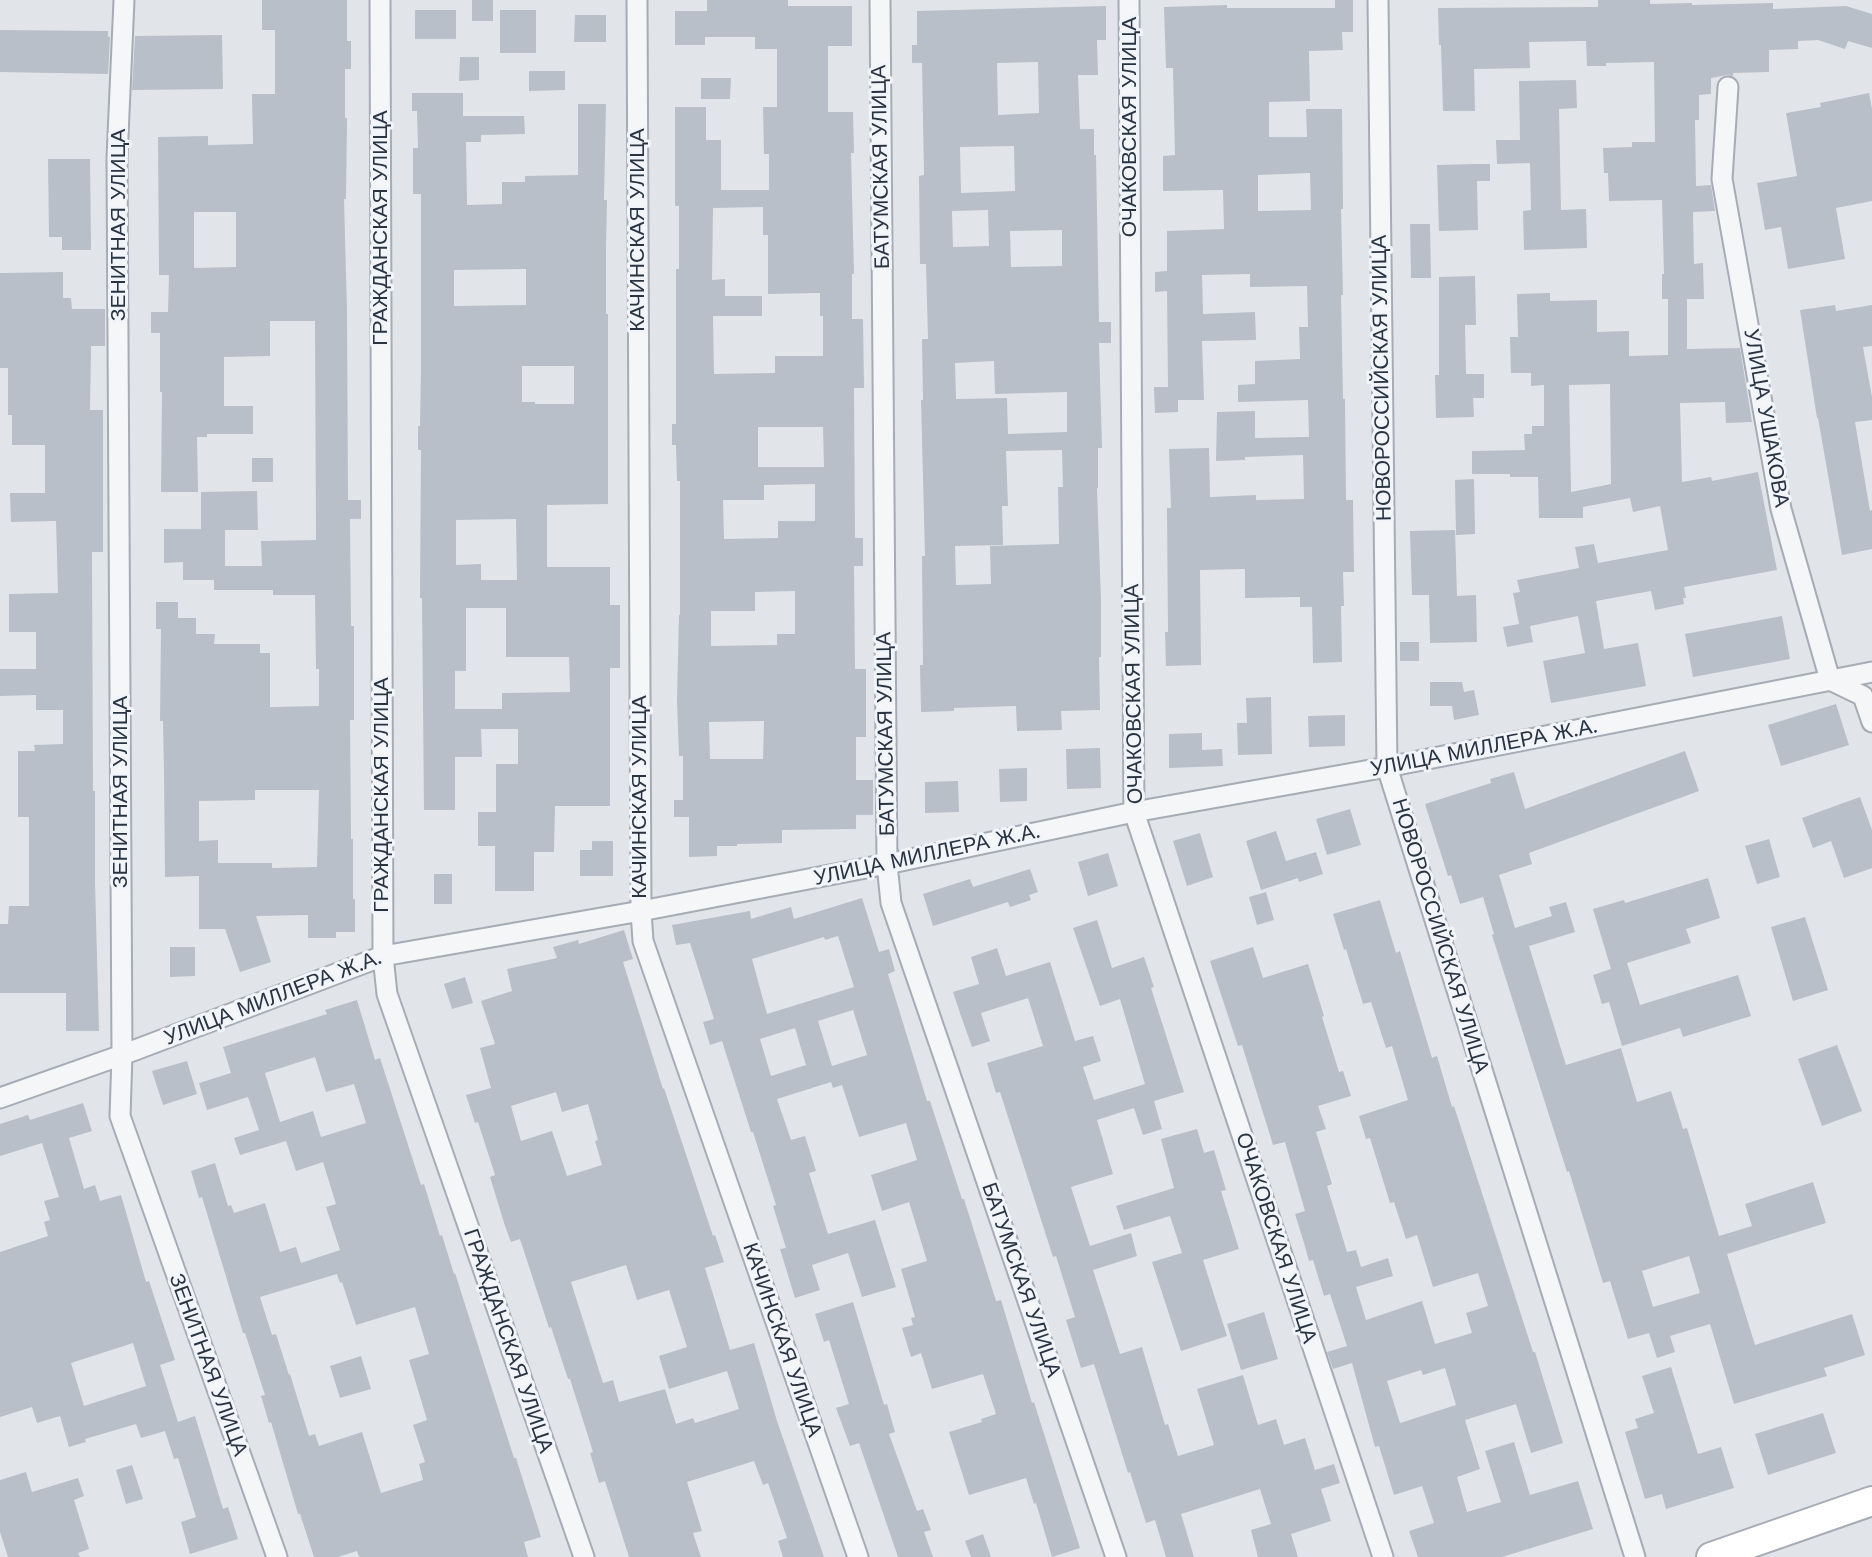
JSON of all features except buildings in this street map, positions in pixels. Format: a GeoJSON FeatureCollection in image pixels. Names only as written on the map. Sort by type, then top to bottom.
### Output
{"type":"FeatureCollection","features":[{"type":"Feature","properties":{"kind":"main road"},"geometry":{"type":"LineString","coordinates":[[1711,1557],[1872,1501]]}},
{"type":"Feature","properties":{"kind":"street","name":"ЗЕНИТНАЯ УЛИЦА"},"geometry":{"type":"LineString","coordinates":[[124,0],[117,158],[122,1055],[120,1116],[277,1557]]}},
{"type":"Feature","properties":{"kind":"street","name":"ГРАЖДАНСКАЯ УЛИЦА"},"geometry":{"type":"LineString","coordinates":[[380,0],[383,956],[387,994],[584,1557]]}},
{"type":"Feature","properties":{"kind":"street","name":"КАЧИНСКАЯ УЛИЦА"},"geometry":{"type":"LineString","coordinates":[[637,0],[643,941],[858,1557]]}},
{"type":"Feature","properties":{"kind":"street","name":"БАТУМСКАЯ УЛИЦА"},"geometry":{"type":"LineString","coordinates":[[880,0],[887,864],[891,903],[1116,1557]]}},
{"type":"Feature","properties":{"kind":"street","name":"ОЧАКОВСКАЯ УЛИЦА"},"geometry":{"type":"LineString","coordinates":[[1129,0],[1134,812],[1383,1557]]}},
{"type":"Feature","properties":{"kind":"street","name":"НОВОРОССИЙСКАЯ УЛИЦА"},"geometry":{"type":"LineString","coordinates":[[1378,0],[1387,767],[1635,1557]]}},
{"type":"Feature","properties":{"kind":"street","name":"УЛИЦА УШАКОВА"},"geometry":{"type":"LineString","coordinates":[[1728,87],[1722,179],[1782,509],[1830,680]]}},
{"type":"Feature","properties":{"kind":"street","name":"УЛИЦА МИЛЛЕРА Ж.А."},"geometry":{"type":"LineString","coordinates":[[0,1098],[383,956],[641,911],[887,864],[1134,812],[1387,767],[1872,672]]}},
{"type":"Feature","properties":{"kind":"street"},"geometry":{"type":"LineString","coordinates":[[1830,680],[1863,696],[1872,722]]}}]}
